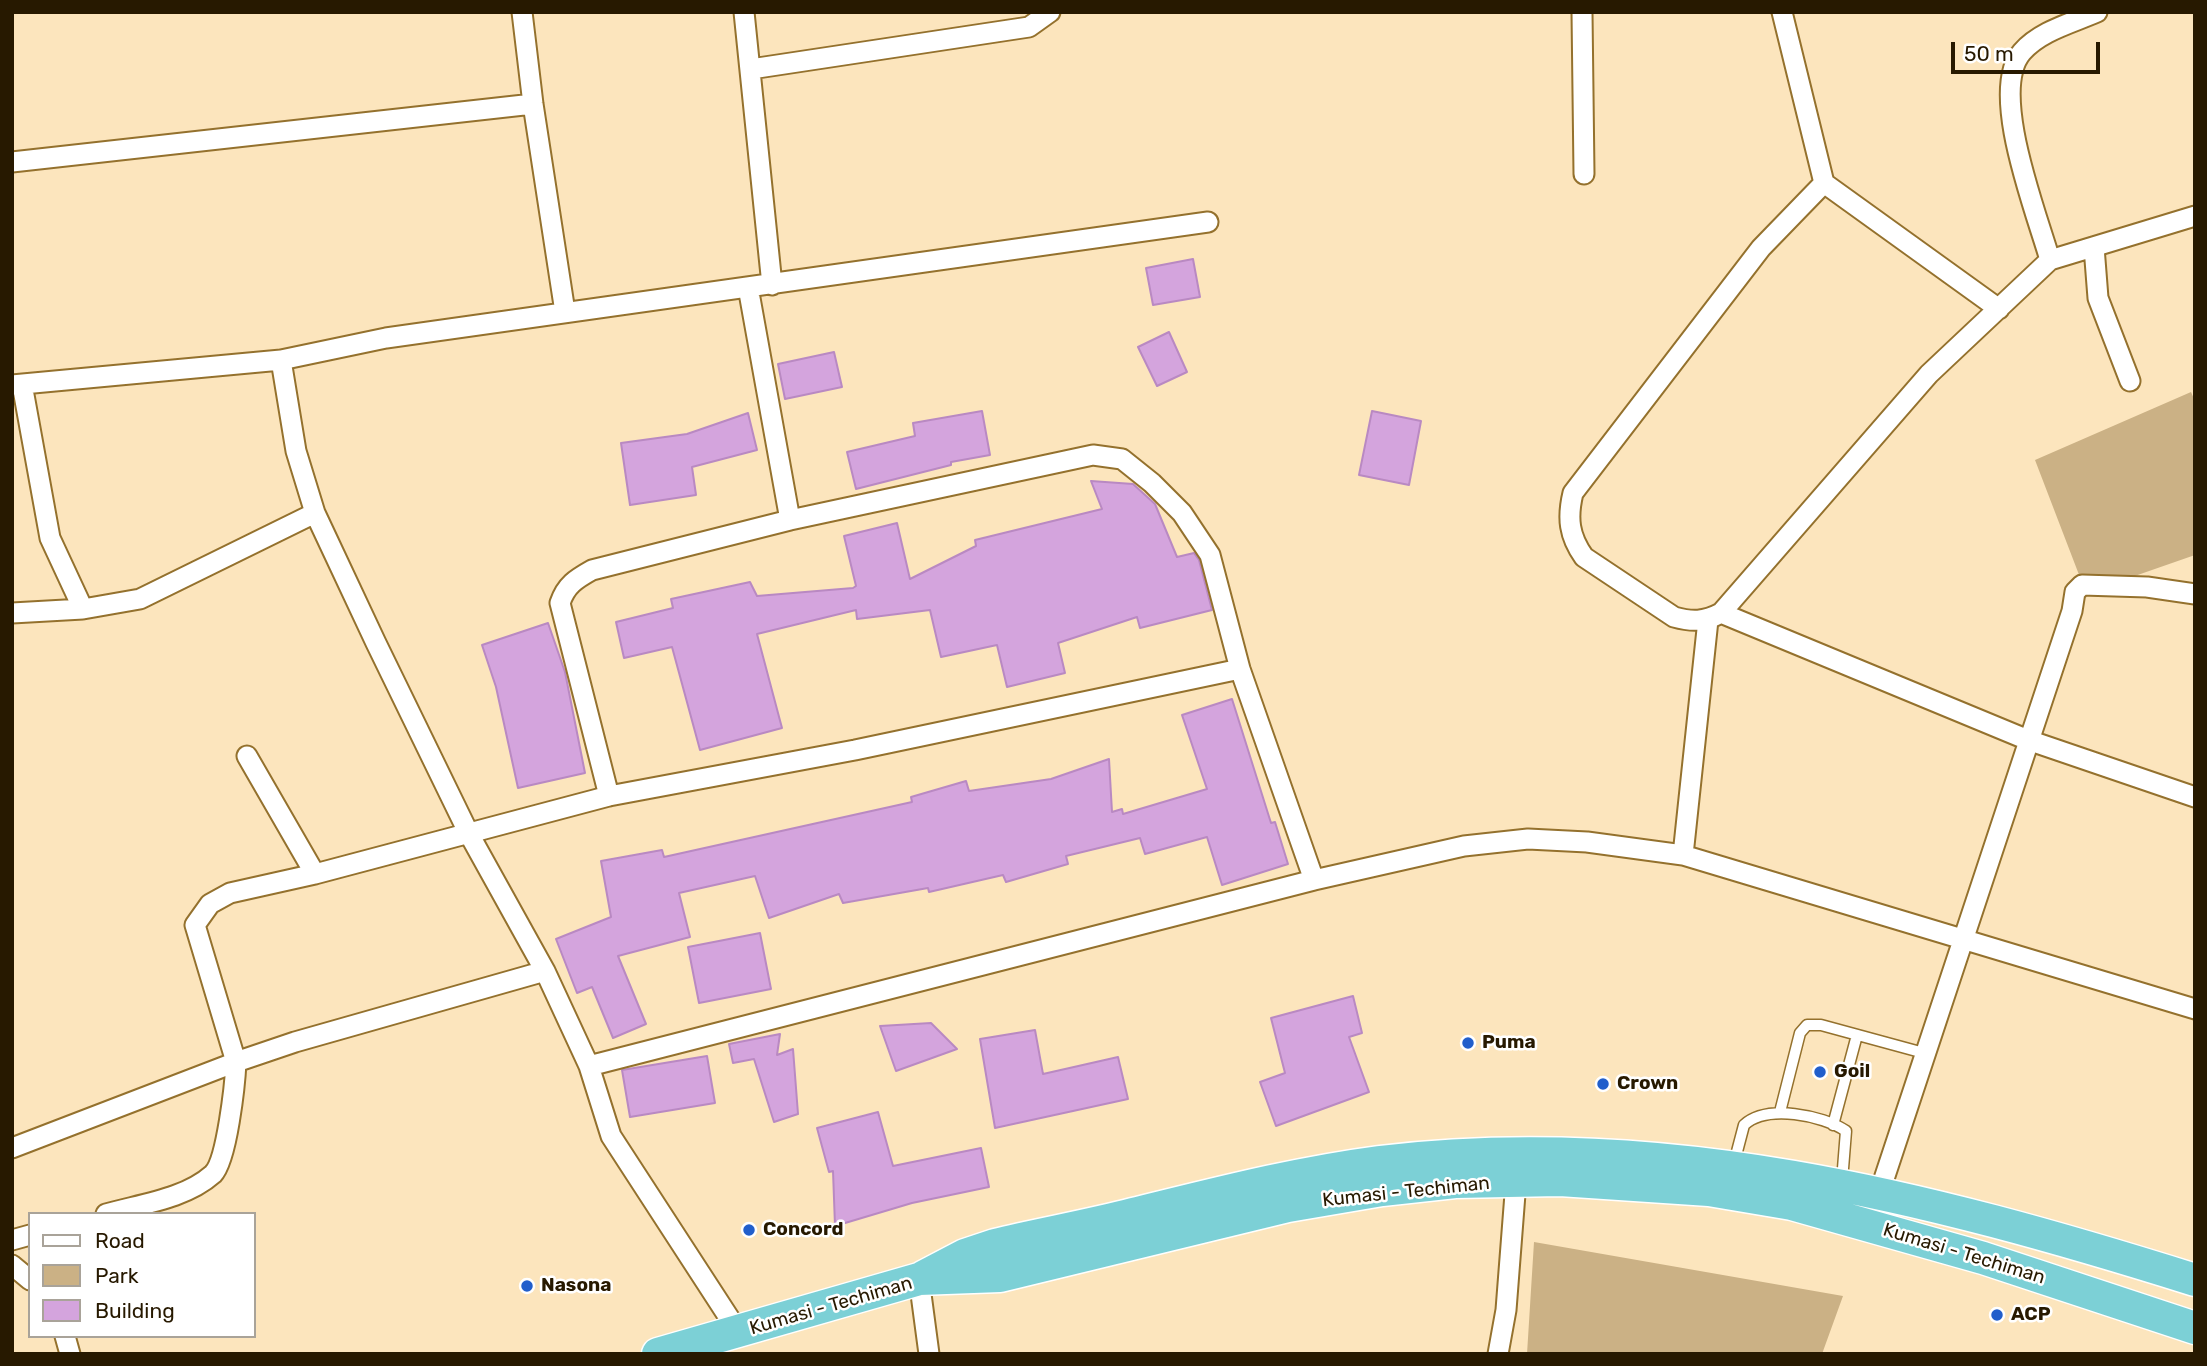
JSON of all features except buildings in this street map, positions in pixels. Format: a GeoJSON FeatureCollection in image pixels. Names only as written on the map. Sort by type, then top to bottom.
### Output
{"type":"FeatureCollection","features":[{"type":"Feature","properties":{"kind":"highway"},"geometry":{"type":"LineString","coordinates":[[919,1279],[965,1255],[995,1245],[1242,1186],[1341,1168],[1468,1154],[1559,1152],[1656,1157],[1733,1166],[1842,1185],[2069,1240],[2195,1280]]}},
{"type":"Feature","properties":{"kind":"highway","name":"Kumasi - Techiman"},"geometry":{"type":"LineString","coordinates":[[658,1354],[695,1349],[739,1333],[919,1279],[1000,1276],[1202,1225],[1382,1190],[1455,1182],[1627,1182],[1709,1190],[1792,1204],[1971,1255],[2195,1328]]}},
{"type":"Feature","properties":{"kind":"street"},"geometry":{"type":"LineString","coordinates":[[522,12],[533,104],[565,312]]}},
{"type":"Feature","properties":{"kind":"street"},"geometry":{"type":"LineString","coordinates":[[744,12],[772,285]]}},
{"type":"Feature","properties":{"kind":"street"},"geometry":{"type":"LineString","coordinates":[[751,69],[1029,27],[1050,12]]}},
{"type":"Feature","properties":{"kind":"street"},"geometry":{"type":"LineString","coordinates":[[1582,12],[1584,174]]}},
{"type":"Feature","properties":{"kind":"street"},"geometry":{"type":"LineString","coordinates":[[1782,12],[1824,183],[1999,309]]}},
{"type":"Feature","properties":{"kind":"street"},"geometry":{"type":"LineString","coordinates":[[2050,260],[2012,127],[2008,95],[2011,73],[2020,53],[2038,37],[2097,12]]}},
{"type":"Feature","properties":{"kind":"street"},"geometry":{"type":"LineString","coordinates":[[12,162],[533,104]]}},
{"type":"Feature","properties":{"kind":"street"},"geometry":{"type":"LineString","coordinates":[[1824,183],[1761,248],[1573,493],[1569,528],[1584,557],[1674,617],[1689,621],[1714,617],[2028,740],[2195,797]]}},
{"type":"Feature","properties":{"kind":"street"},"geometry":{"type":"LineString","coordinates":[[1683,855],[1714,617],[1929,374],[2050,260],[2195,216]]}},
{"type":"Feature","properties":{"kind":"street"},"geometry":{"type":"LineString","coordinates":[[83,609],[50,538],[17,384],[281,360],[386,338],[1208,222]]}},
{"type":"Feature","properties":{"kind":"street"},"geometry":{"type":"LineString","coordinates":[[2094,247],[2098,298],[2130,381]]}},
{"type":"Feature","properties":{"kind":"street"},"geometry":{"type":"LineString","coordinates":[[748,287],[790,520]]}},
{"type":"Feature","properties":{"kind":"street"},"geometry":{"type":"LineString","coordinates":[[281,360],[296,451],[315,513],[470,834],[545,971],[589,1066],[611,1136],[739,1333]]}},
{"type":"Feature","properties":{"kind":"street"},"geometry":{"type":"LineString","coordinates":[[609,796],[560,604],[565,589],[592,570],[790,520],[1093,455],[1122,459],[1152,483],[1182,513],[1210,555],[1240,669],[1314,880]]}},
{"type":"Feature","properties":{"kind":"street"},"geometry":{"type":"LineString","coordinates":[[12,613],[83,609],[139,599],[315,513]]}},
{"type":"Feature","properties":{"kind":"street"},"geometry":{"type":"LineString","coordinates":[[1879,1194],[2072,611],[2074,592],[2082,585],[2147,587],[2195,594]]}},
{"type":"Feature","properties":{"kind":"street"},"geometry":{"type":"LineString","coordinates":[[113,1212],[189,1190],[215,1172],[233,1106],[236,1062],[195,925],[210,904],[230,893],[315,874],[609,796],[855,750],[1240,669]]}},
{"type":"Feature","properties":{"kind":"street"},"geometry":{"type":"LineString","coordinates":[[247,756],[315,874]]}},
{"type":"Feature","properties":{"kind":"street"},"geometry":{"type":"LineString","coordinates":[[589,1066],[1314,880],[1464,846],[1528,839],[1587,842],[1683,855],[2195,1009]]}},
{"type":"Feature","properties":{"kind":"street"},"geometry":{"type":"LineString","coordinates":[[12,1148],[295,1042],[545,971]]}},
{"type":"Feature","properties":{"kind":"street"},"geometry":{"type":"LineString","coordinates":[[1498,1354],[1507,1298],[1516,1181]]}},
{"type":"Feature","properties":{"kind":"street"},"geometry":{"type":"LineString","coordinates":[[12,1265],[28,1278]]}},
{"type":"Feature","properties":{"kind":"street"},"geometry":{"type":"LineString","coordinates":[[919,1279],[929,1354]]}},
{"type":"Feature","properties":{"kind":"lane"},"geometry":{"type":"LineString","coordinates":[[1780,1112],[1803,1028],[1821,1025],[1924,1053]]}},
{"type":"Feature","properties":{"kind":"lane"},"geometry":{"type":"LineString","coordinates":[[1833,1125],[1857,1035]]}},
{"type":"Feature","properties":{"kind":"lane"},"geometry":{"type":"LineString","coordinates":[[1733,1166],[1744,1125],[1761,1115],[1780,1112],[1833,1125],[1847,1135],[1842,1185]]}},
{"type":"Feature","properties":{"kind":"green space"},"geometry":{"type":"Polygon","coordinates":[[[2191,392],[2195,401],[2195,555],[2086,593],[2035,460],[2191,392]]]}},
{"type":"Feature","properties":{"kind":"green space"},"geometry":{"type":"Polygon","coordinates":[[[1534,1242],[1843,1296],[1822,1354],[1527,1354],[1534,1242]]]}},
{"type":"Feature","properties":{"kind":"place","name":"Puma"},"geometry":{"type":"Point","coordinates":[1468,1043]}},
{"type":"Feature","properties":{"kind":"place","name":"Goil"},"geometry":{"type":"Point","coordinates":[1820,1072]}},
{"type":"Feature","properties":{"kind":"place","name":"Crown"},"geometry":{"type":"Point","coordinates":[1603,1084]}},
{"type":"Feature","properties":{"kind":"place","name":"Concord"},"geometry":{"type":"Point","coordinates":[749,1230]}},
{"type":"Feature","properties":{"kind":"place","name":"Nasona"},"geometry":{"type":"Point","coordinates":[527,1286]}},
{"type":"Feature","properties":{"kind":"place","name":"ACP"},"geometry":{"type":"Point","coordinates":[1997,1315]}}]}
